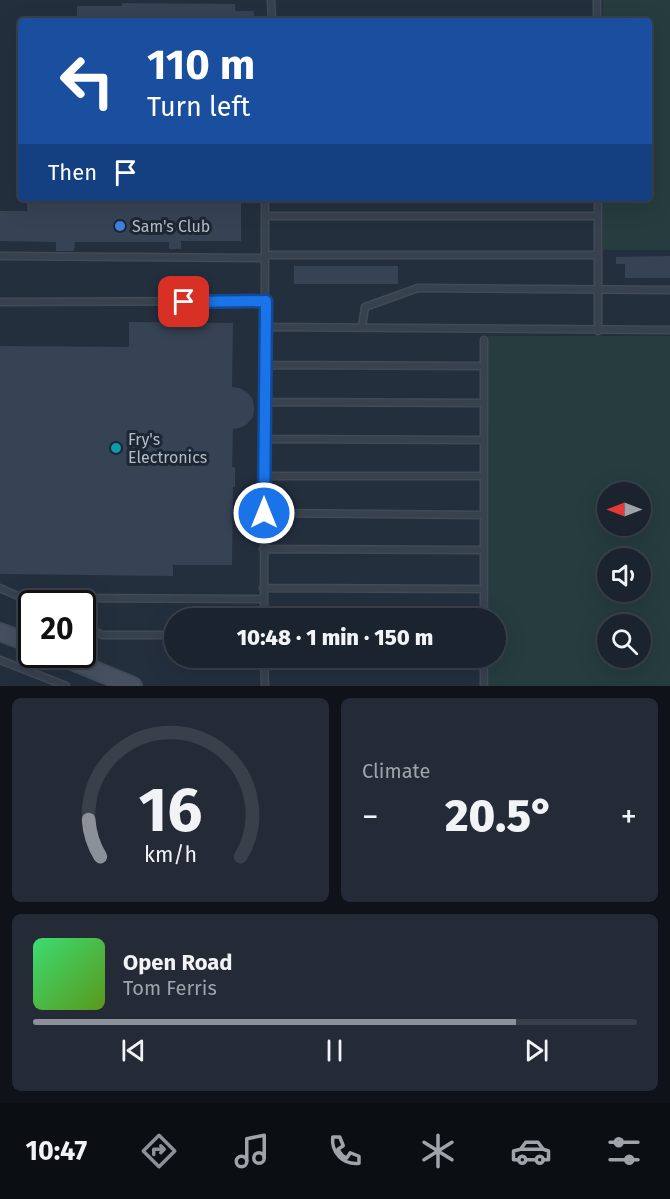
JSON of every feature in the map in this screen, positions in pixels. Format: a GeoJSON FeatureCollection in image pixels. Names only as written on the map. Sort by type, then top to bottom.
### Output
{"type":"FeatureCollection","features":[{"type":"Feature","properties":{"kind":"street"},"geometry":{"type":"LineString","coordinates":[[0,632],[18,639]]}},
{"type":"Feature","properties":{"kind":"street"},"geometry":{"type":"LineString","coordinates":[[89,668],[133,686]]}},
{"type":"Feature","properties":{"kind":"lane"},"geometry":{"type":"LineString","coordinates":[[271,0],[272,18]]}},
{"type":"Feature","properties":{"kind":"lane"},"geometry":{"type":"LineString","coordinates":[[597,0],[597,18]]}},
{"type":"Feature","properties":{"kind":"lane"},"geometry":{"type":"LineString","coordinates":[[263,608],[265,201]]}},
{"type":"Feature","properties":{"kind":"lane"},"geometry":{"type":"LineString","coordinates":[[598,201],[598,331]]}},
{"type":"Feature","properties":{"kind":"lane"},"geometry":{"type":"LineString","coordinates":[[265,216],[598,216]]}},
{"type":"Feature","properties":{"kind":"lane"},"geometry":{"type":"LineString","coordinates":[[0,256],[598,255]]}},
{"type":"Feature","properties":{"kind":"lane"},"geometry":{"type":"LineString","coordinates":[[362,327],[364,307],[418,288],[670,290]]}},
{"type":"Feature","properties":{"kind":"lane"},"geometry":{"type":"LineString","coordinates":[[0,302],[266,301]]}},
{"type":"Feature","properties":{"kind":"lane"},"geometry":{"type":"LineString","coordinates":[[266,327],[670,330]]}},
{"type":"Feature","properties":{"kind":"lane"},"geometry":{"type":"LineString","coordinates":[[484,340],[484,608]]}},
{"type":"Feature","properties":{"kind":"lane"},"geometry":{"type":"LineString","coordinates":[[266,365],[484,366]]}},
{"type":"Feature","properties":{"kind":"lane"},"geometry":{"type":"LineString","coordinates":[[265,402],[484,403]]}},
{"type":"Feature","properties":{"kind":"lane"},"geometry":{"type":"LineString","coordinates":[[265,439],[484,440]]}},
{"type":"Feature","properties":{"kind":"lane"},"geometry":{"type":"LineString","coordinates":[[264,476],[484,476]]}},
{"type":"Feature","properties":{"kind":"lane"},"geometry":{"type":"LineString","coordinates":[[264,513],[484,515]]}},
{"type":"Feature","properties":{"kind":"lane"},"geometry":{"type":"LineString","coordinates":[[264,549],[484,550]]}},
{"type":"Feature","properties":{"kind":"lane"},"geometry":{"type":"LineString","coordinates":[[0,588],[18,596]]}},
{"type":"Feature","properties":{"kind":"lane"},"geometry":{"type":"LineString","coordinates":[[263,588],[484,589]]}},
{"type":"Feature","properties":{"kind":"lane"},"geometry":{"type":"LineString","coordinates":[[96,598],[263,599]]}},
{"type":"Feature","properties":{"kind":"lane"},"geometry":{"type":"LineString","coordinates":[[96,632],[102,635],[164,635]]}},
{"type":"Feature","properties":{"kind":"lane"},"geometry":{"type":"LineString","coordinates":[[0,660],[66,686]]}},
{"type":"Feature","properties":{"kind":"lane"},"geometry":{"type":"LineString","coordinates":[[264,668],[264,686]]}},
{"type":"Feature","properties":{"kind":"lane"},"geometry":{"type":"LineString","coordinates":[[484,668],[484,686]]}},
{"type":"Feature","properties":{"kind":"green space"},"geometry":{"type":"Polygon","coordinates":[[[603,0],[670,0],[670,250],[603,250],[603,201],[652,201],[652,18],[603,18],[603,0]]]}},
{"type":"Feature","properties":{"kind":"green space"},"geometry":{"type":"Polygon","coordinates":[[[488,336],[670,336],[670,686],[489,686],[489,668],[506,668],[506,608],[489,608],[488,336]]]}},
{"type":"Feature","properties":{"kind":"building"},"geometry":{"type":"Polygon","coordinates":[[[122,3],[235,4],[235,11],[254,11],[254,18],[77,18],[77,6],[122,6],[122,3]]]}},
{"type":"Feature","properties":{"kind":"building","name":"Sam's Club"},"geometry":{"type":"Polygon","coordinates":[[[27,201],[241,201],[241,241],[181,241],[181,249],[169,249],[169,242],[75,242],[74,251],[56,251],[56,242],[0,241],[0,211],[27,211],[27,201]]]}},
{"type":"Feature","properties":{"kind":"building"},"geometry":{"type":"Polygon","coordinates":[[[670,256],[670,278],[625,278],[625,264],[616,264],[616,257],[670,256]]]}},
{"type":"Feature","properties":{"kind":"building"},"geometry":{"type":"Polygon","coordinates":[[[294,266],[398,266],[398,284],[294,284],[294,266]]]}},
{"type":"Feature","properties":{"kind":"building","name":"Fry's Electronics"},"geometry":{"type":"Polygon","coordinates":[[[129,322],[233,323],[232,387],[240,388],[248,393],[253,400],[254,409],[253,417],[247,424],[233,429],[232,467],[235,467],[235,487],[233,487],[232,565],[173,565],[173,576],[0,574],[0,346],[129,347],[129,322]]]}},
{"type":"Feature","properties":{"kind":"place","name":"Sam's Club"},"geometry":{"type":"Point","coordinates":[120,226]}},
{"type":"Feature","properties":{"kind":"place","name":"Fry's Electronics"},"geometry":{"type":"Point","coordinates":[116,448]}},
{"type":"Feature","properties":{"kind":"route"},"geometry":{"type":"LineString","coordinates":[[184,302],[266,301],[264,513]]}}]}
